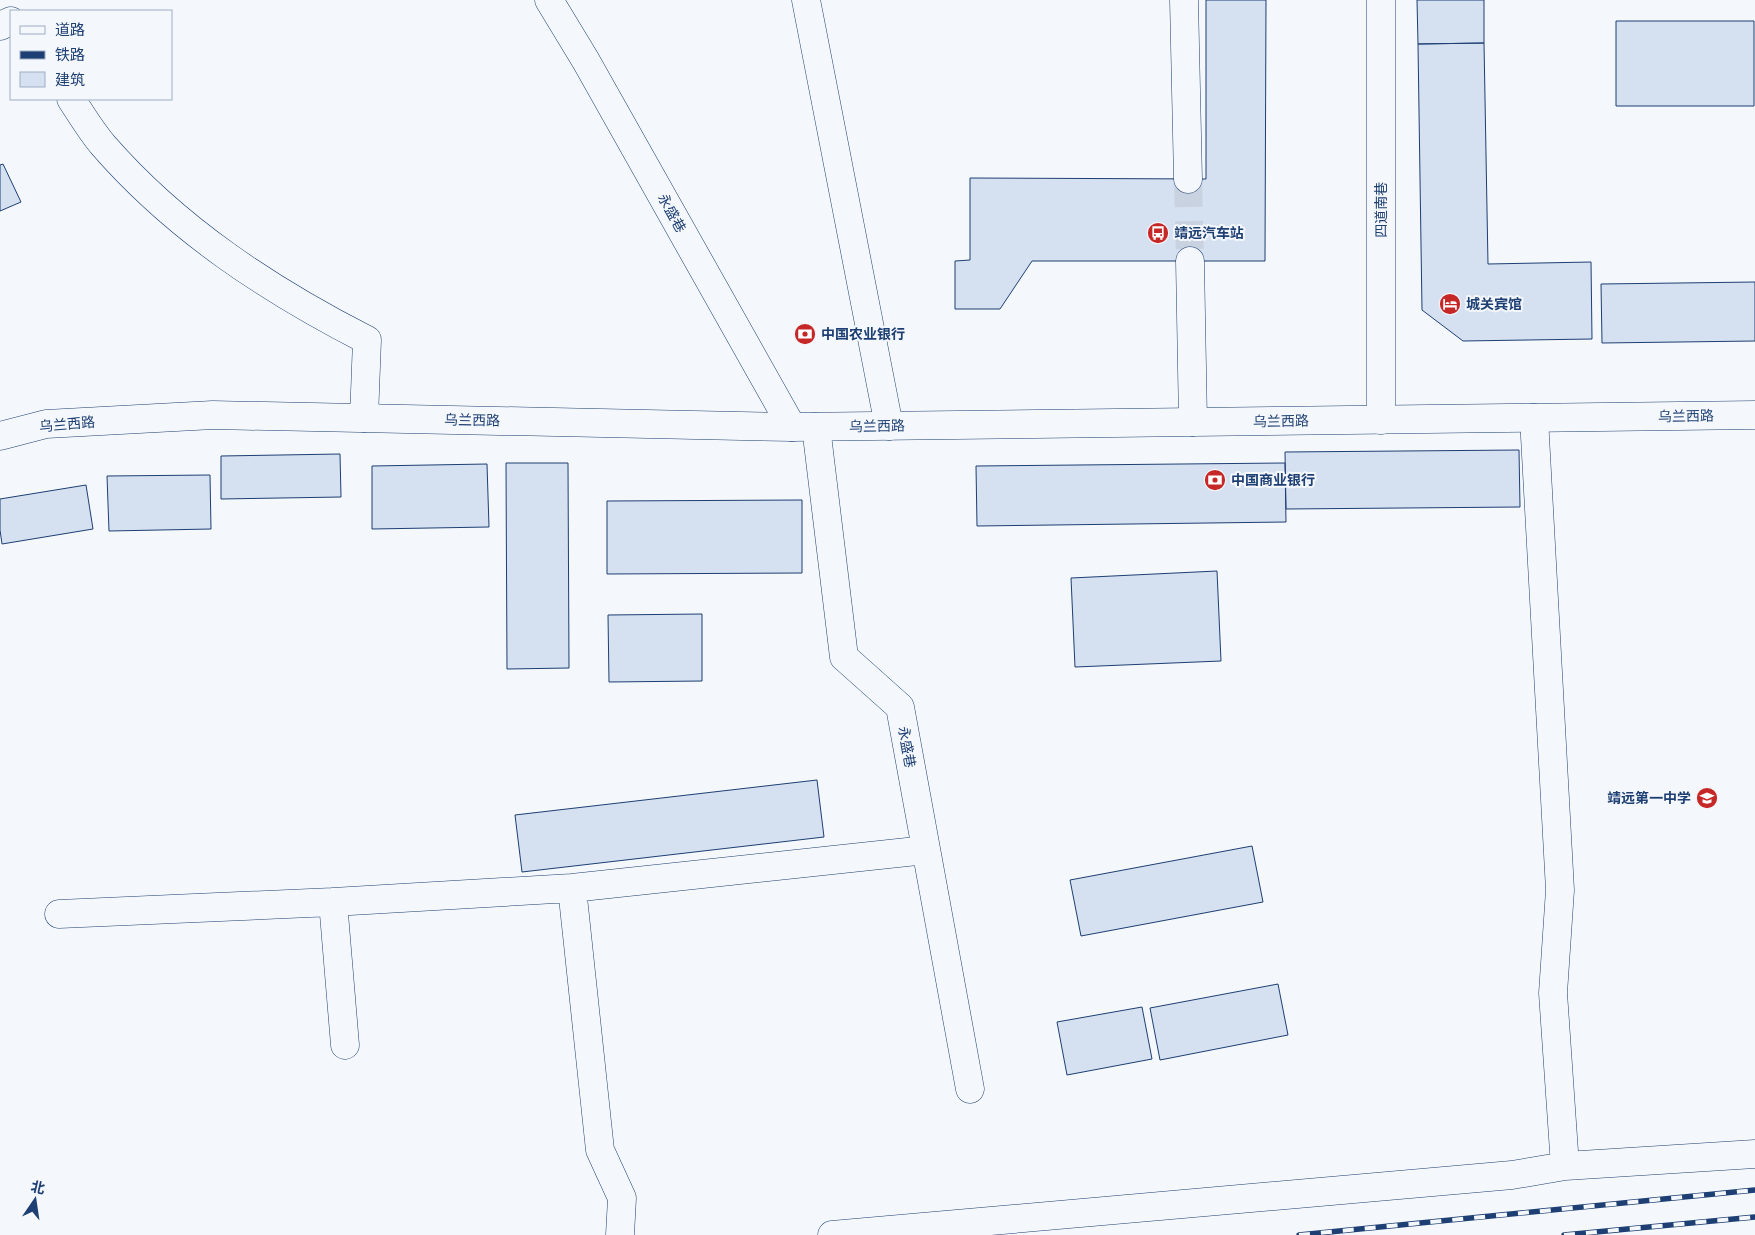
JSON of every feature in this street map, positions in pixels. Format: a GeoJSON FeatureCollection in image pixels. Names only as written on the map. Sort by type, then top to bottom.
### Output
{"type":"FeatureCollection","features":[{"type":"Feature","properties":{"kind":"main road","name":"永盛巷"},"geometry":{"type":"LineString","coordinates":[[549,0],[804,427],[844,657],[900,707],[970,1089]]}},
{"type":"Feature","properties":{"kind":"main road"},"geometry":{"type":"LineString","coordinates":[[806,0],[889,426]]}},
{"type":"Feature","properties":{"kind":"main road"},"geometry":{"type":"LineString","coordinates":[[1184,0],[1188,178]]}},
{"type":"Feature","properties":{"kind":"main road","name":"四道南巷"},"geometry":{"type":"LineString","coordinates":[[1381,0],[1381,420]]}},
{"type":"Feature","properties":{"kind":"main road"},"geometry":{"type":"LineString","coordinates":[[72,100],[103,144],[142,185],[184,223],[229,258],[276,290],[321,317],[367,340],[364,418]]}},
{"type":"Feature","properties":{"kind":"main road"},"geometry":{"type":"LineString","coordinates":[[1190,261],[1193,422]]}},
{"type":"Feature","properties":{"kind":"main road","name":"乌兰西路"},"geometry":{"type":"LineString","coordinates":[[0,436],[46,424],[213,415],[804,427],[1755,415]]}},
{"type":"Feature","properties":{"kind":"main road"},"geometry":{"type":"LineString","coordinates":[[1534,418],[1560,890],[1553,993],[1565,1166]]}},
{"type":"Feature","properties":{"kind":"main road"},"geometry":{"type":"LineString","coordinates":[[59,914],[333,902],[572,888],[926,850]]}},
{"type":"Feature","properties":{"kind":"main road"},"geometry":{"type":"LineString","coordinates":[[572,888],[600,1150],[622,1198],[620,1235]]}},
{"type":"Feature","properties":{"kind":"main road"},"geometry":{"type":"LineString","coordinates":[[333,902],[344,1044]]}},
{"type":"Feature","properties":{"kind":"main road"},"geometry":{"type":"LineString","coordinates":[[832,1235],[1512,1174],[1565,1166],[1755,1154]]}},
{"type":"Feature","properties":{"kind":"building"},"geometry":{"type":"Polygon","coordinates":[[[1206,0],[1266,0],[1265,261],[1032,261],[1000,309],[955,309],[955,261],[970,260],[970,178],[1206,179],[1206,0]]]}},
{"type":"Feature","properties":{"kind":"building"},"geometry":{"type":"Polygon","coordinates":[[[1417,0],[1484,0],[1484,43],[1418,44],[1417,0]]]}},
{"type":"Feature","properties":{"kind":"building"},"geometry":{"type":"Polygon","coordinates":[[[1616,21],[1754,21],[1754,106],[1616,106],[1616,21]]]}},
{"type":"Feature","properties":{"kind":"building"},"geometry":{"type":"Polygon","coordinates":[[[1484,43],[1488,264],[1591,262],[1592,339],[1463,341],[1422,310],[1418,44],[1484,43]]]}},
{"type":"Feature","properties":{"kind":"building"},"geometry":{"type":"Polygon","coordinates":[[[3,164],[21,202],[0,211],[0,165],[3,164]]]}},
{"type":"Feature","properties":{"kind":"building"},"geometry":{"type":"Polygon","coordinates":[[[1755,282],[1755,341],[1602,343],[1601,284],[1755,282]]]}},
{"type":"Feature","properties":{"kind":"building"},"geometry":{"type":"Polygon","coordinates":[[[1519,450],[1520,507],[1286,509],[1285,452],[1519,450]]]}},
{"type":"Feature","properties":{"kind":"building"},"geometry":{"type":"Polygon","coordinates":[[[340,454],[341,497],[221,499],[221,456],[340,454]]]}},
{"type":"Feature","properties":{"kind":"building"},"geometry":{"type":"Polygon","coordinates":[[[506,463],[568,463],[569,668],[507,669],[506,463]]]}},
{"type":"Feature","properties":{"kind":"building"},"geometry":{"type":"Polygon","coordinates":[[[1285,463],[1286,522],[977,526],[976,466],[1285,463]]]}},
{"type":"Feature","properties":{"kind":"building"},"geometry":{"type":"Polygon","coordinates":[[[487,464],[489,527],[372,529],[372,466],[487,464]]]}},
{"type":"Feature","properties":{"kind":"building"},"geometry":{"type":"Polygon","coordinates":[[[210,475],[211,529],[109,531],[107,476],[210,475]]]}},
{"type":"Feature","properties":{"kind":"building"},"geometry":{"type":"Polygon","coordinates":[[[86,485],[93,529],[2,544],[0,499],[86,485]]]}},
{"type":"Feature","properties":{"kind":"building"},"geometry":{"type":"Polygon","coordinates":[[[802,500],[802,573],[607,574],[607,501],[802,500]]]}},
{"type":"Feature","properties":{"kind":"building"},"geometry":{"type":"Polygon","coordinates":[[[1217,571],[1221,661],[1075,667],[1071,578],[1217,571]]]}},
{"type":"Feature","properties":{"kind":"building"},"geometry":{"type":"Polygon","coordinates":[[[702,614],[702,681],[609,682],[608,615],[702,614]]]}},
{"type":"Feature","properties":{"kind":"building"},"geometry":{"type":"Polygon","coordinates":[[[817,780],[824,837],[522,872],[515,815],[817,780]]]}},
{"type":"Feature","properties":{"kind":"building"},"geometry":{"type":"Polygon","coordinates":[[[1252,846],[1263,902],[1081,936],[1070,880],[1252,846]]]}},
{"type":"Feature","properties":{"kind":"building"},"geometry":{"type":"Polygon","coordinates":[[[1278,984],[1288,1035],[1160,1060],[1150,1008],[1278,984]]]}},
{"type":"Feature","properties":{"kind":"building"},"geometry":{"type":"Polygon","coordinates":[[[1142,1007],[1152,1059],[1067,1075],[1057,1022],[1142,1007]]]}},
{"type":"Feature","properties":{"kind":"tunnel"},"geometry":{"type":"LineString","coordinates":[[1188,179],[1190,261]]}},
{"type":"Feature","properties":{"kind":"railway"},"geometry":{"type":"LineString","coordinates":[[1299,1235],[1755,1190]]}},
{"type":"Feature","properties":{"kind":"railway"},"geometry":{"type":"LineString","coordinates":[[1564,1235],[1755,1217]]}},
{"type":"Feature","properties":{"kind":"place","name":"靖远汽车站"},"geometry":{"type":"Point","coordinates":[1158,233]}},
{"type":"Feature","properties":{"kind":"place","name":"城关宾馆"},"geometry":{"type":"Point","coordinates":[1450,304]}},
{"type":"Feature","properties":{"kind":"place","name":"中国农业银行"},"geometry":{"type":"Point","coordinates":[805,334]}},
{"type":"Feature","properties":{"kind":"place","name":"中国商业银行"},"geometry":{"type":"Point","coordinates":[1215,480]}},
{"type":"Feature","properties":{"kind":"place","name":"靖远第一中学"},"geometry":{"type":"Point","coordinates":[1707,798]}}]}
